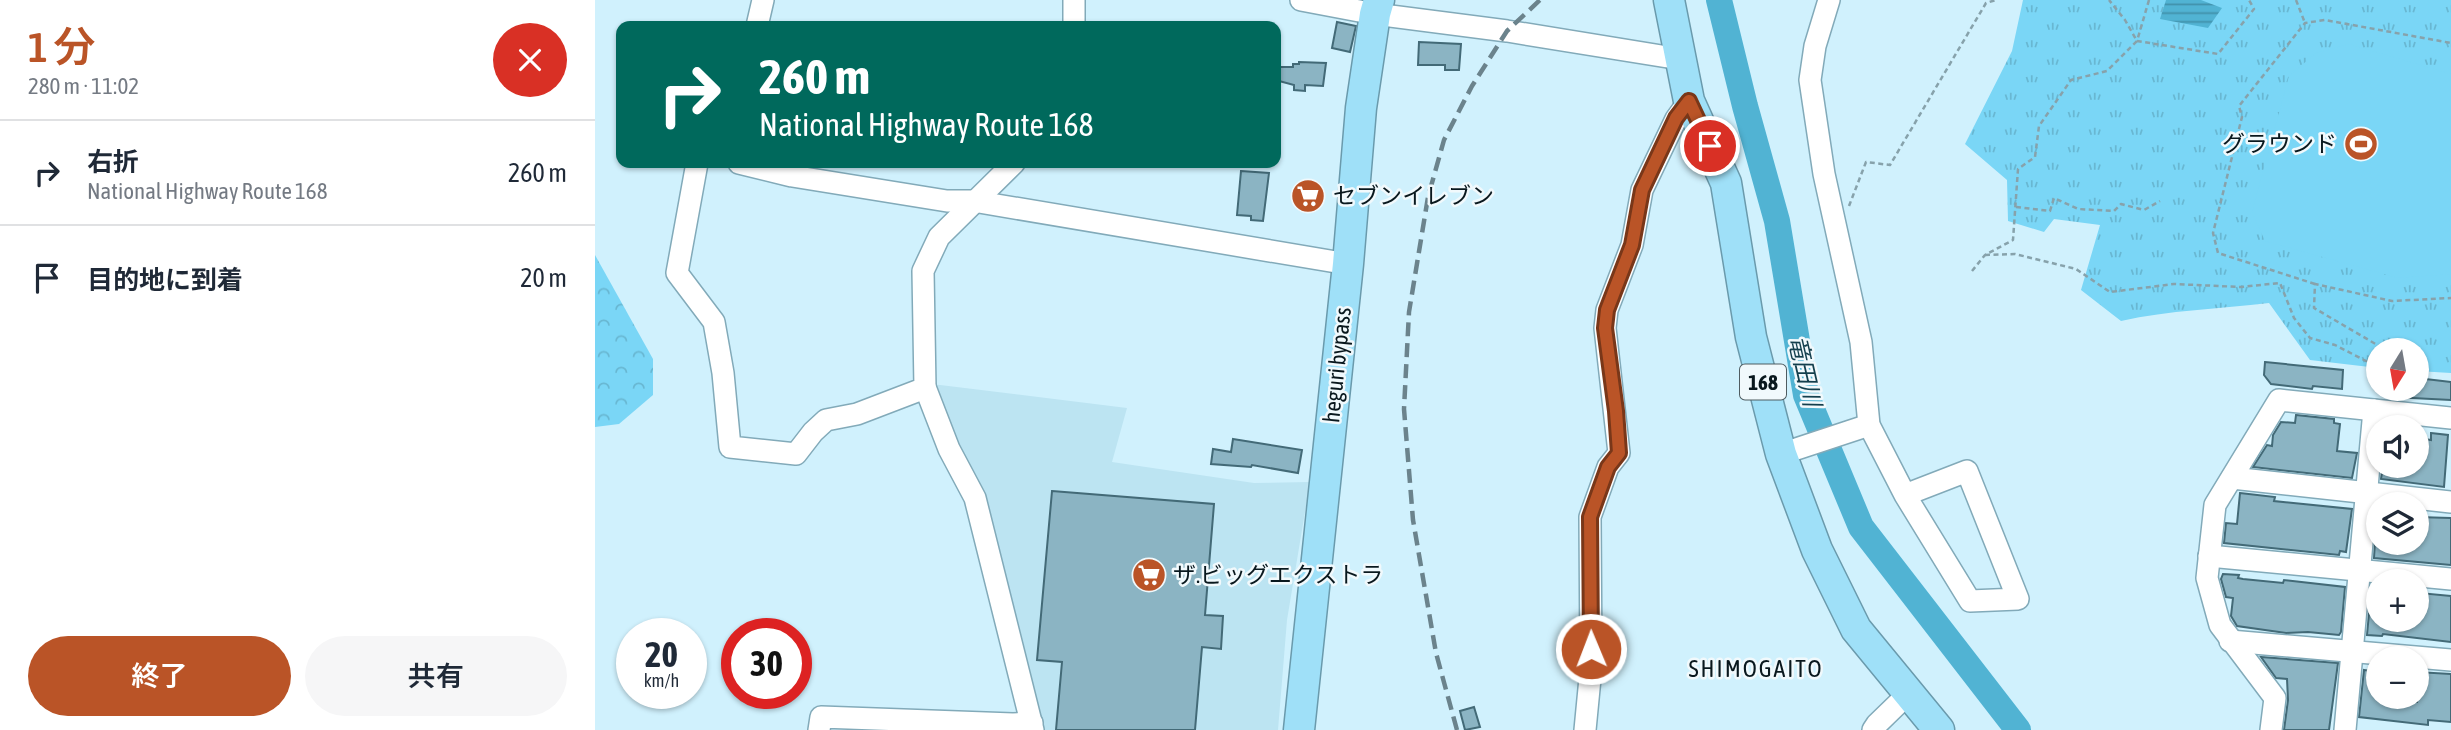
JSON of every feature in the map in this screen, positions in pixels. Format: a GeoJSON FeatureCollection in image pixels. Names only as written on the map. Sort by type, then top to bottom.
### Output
{"type":"FeatureCollection","features":[{"type":"Feature","properties":{"kind":"highway","name":"168"},"geometry":{"type":"LineString","coordinates":[[1669,0],[1689,101],[1726,183],[1735,223],[1751,337],[1794,449],[1817,550],[1856,629],[1939,730]]}},
{"type":"Feature","properties":{"kind":"highway","name":"heguri bypass"},"geometry":{"type":"LineString","coordinates":[[1299,730],[1348,264],[1361,108],[1377,7]]}},
{"type":"Feature","properties":{"kind":"street"},"geometry":{"type":"LineString","coordinates":[[758,21],[764,0]]}},
{"type":"Feature","properties":{"kind":"street"},"geometry":{"type":"LineString","coordinates":[[1074,21],[1075,0]]}},
{"type":"Feature","properties":{"kind":"street"},"geometry":{"type":"LineString","coordinates":[[1301,0],[1377,7],[1680,59]]}},
{"type":"Feature","properties":{"kind":"street"},"geometry":{"type":"LineString","coordinates":[[1829,0],[1815,46],[1810,80],[1823,174],[1861,342],[1869,425],[1905,495],[1970,601],[2018,599],[1967,471],[1905,495]]}},
{"type":"Feature","properties":{"kind":"street"},"geometry":{"type":"LineString","coordinates":[[1585,730],[1591,668],[1590,517],[1608,467],[1619,453],[1605,328],[1607,310],[1632,245],[1642,190],[1676,118],[1689,101]]}},
{"type":"Feature","properties":{"kind":"street"},"geometry":{"type":"LineString","coordinates":[[696,168],[677,273],[713,322],[723,373],[730,447],[796,454],[826,420],[857,414],[925,387]]}},
{"type":"Feature","properties":{"kind":"street"},"geometry":{"type":"LineString","coordinates":[[759,168],[792,176],[947,201],[973,201],[1348,264]]}},
{"type":"Feature","properties":{"kind":"street"},"geometry":{"type":"LineString","coordinates":[[820,730],[821,717],[1033,726],[975,498],[949,449],[925,387],[923,271],[939,237],[1009,168]]}},
{"type":"Feature","properties":{"kind":"street"},"geometry":{"type":"LineString","coordinates":[[2271,730],[2275,698],[2220,625],[2207,578],[2215,505],[2249,445],[2279,400],[2451,418]]}},
{"type":"Feature","properties":{"kind":"street"},"geometry":{"type":"LineString","coordinates":[[2367,492],[2374,410]]}},
{"type":"Feature","properties":{"kind":"street"},"geometry":{"type":"LineString","coordinates":[[1794,449],[1869,425]]}},
{"type":"Feature","properties":{"kind":"street"},"geometry":{"type":"LineString","coordinates":[[2232,478],[2366,493]]}},
{"type":"Feature","properties":{"kind":"street"},"geometry":{"type":"LineString","coordinates":[[2429,500],[2451,502]]}},
{"type":"Feature","properties":{"kind":"street"},"geometry":{"type":"LineString","coordinates":[[2351,729],[2352,650],[2366,503]]}},
{"type":"Feature","properties":{"kind":"street"},"geometry":{"type":"LineString","coordinates":[[2209,556],[2451,579]]}},
{"type":"Feature","properties":{"kind":"street"},"geometry":{"type":"LineString","coordinates":[[2230,641],[2451,660]]}},
{"type":"Feature","properties":{"kind":"street"},"geometry":{"type":"LineString","coordinates":[[1873,730],[1909,694]]}},
{"type":"Feature","properties":{"kind":"path"},"geometry":{"type":"LineString","coordinates":[[1838,233],[1866,162],[1890,165],[1986,3],[1996,0]]}},
{"type":"Feature","properties":{"kind":"path"},"geometry":{"type":"LineString","coordinates":[[2109,0],[2137,41]]}},
{"type":"Feature","properties":{"kind":"path"},"geometry":{"type":"LineString","coordinates":[[1972,271],[1985,255],[2013,240],[2018,169],[2035,157],[2039,127],[2071,80],[2107,71],[2137,41],[2149,0]]}},
{"type":"Feature","properties":{"kind":"path"},"geometry":{"type":"LineString","coordinates":[[2137,41],[2218,54],[2254,9],[2249,0]]}},
{"type":"Feature","properties":{"kind":"path"},"geometry":{"type":"LineString","coordinates":[[2296,0],[2305,23]]}},
{"type":"Feature","properties":{"kind":"path"},"geometry":{"type":"LineString","coordinates":[[2451,43],[2325,20],[2305,23],[2239,106],[2242,117],[2213,233],[2218,253],[2315,284],[2392,301],[2451,298]]}},
{"type":"Feature","properties":{"kind":"path"},"geometry":{"type":"LineString","coordinates":[[2016,207],[2050,211],[2055,198],[2078,209],[2114,211],[2121,204],[2144,210],[2159,201]]}},
{"type":"Feature","properties":{"kind":"path"},"geometry":{"type":"LineString","coordinates":[[1985,255],[2015,254],[2076,269],[2110,292],[2174,285],[2241,287],[2280,283],[2294,318],[2310,338],[2335,345],[2366,361]]}},
{"type":"Feature","properties":{"kind":"path"},"geometry":{"type":"LineString","coordinates":[[2315,284],[2314,308],[2366,338]]}},
{"type":"Feature","properties":{"kind":"path"},"geometry":{"type":"LineString","coordinates":[[2374,410],[2375,401]]}},
{"type":"Feature","properties":{"kind":"shaded area"},"geometry":{"type":"Polygon","coordinates":[[[2166,0],[2201,0],[2222,8],[2208,28],[2160,19],[2166,0]]]}},
{"type":"Feature","properties":{"kind":"shaded area","name":"ザ.ビッグエクストラ"},"geometry":{"type":"Polygon","coordinates":[[[932,384],[1127,408],[1112,462],[1254,483],[1310,482],[1287,620],[1278,730],[1039,730],[932,384]]]}},
{"type":"Feature","properties":{"kind":"green space"},"geometry":{"type":"Polygon","coordinates":[[[2023,0],[2451,0],[2451,373],[2429,372],[2429,338],[2366,338],[2366,367],[2310,360],[2269,303],[2176,312],[2121,321],[2081,290],[2100,225],[2054,219],[2044,232],[2008,221],[2007,180],[1965,144],[2012,51],[2023,0]]]}},
{"type":"Feature","properties":{"kind":"green space","name":"グラウンド"},"geometry":{"type":"Polygon","coordinates":[[[2349,44],[2451,74],[2451,274],[2398,278],[2265,241],[2252,212],[2289,76],[2316,53],[2349,44]]]}},
{"type":"Feature","properties":{"kind":"green space"},"geometry":{"type":"Polygon","coordinates":[[[595,255],[653,359],[653,395],[619,424],[595,427],[595,255]]]}},
{"type":"Feature","properties":{"kind":"building"},"geometry":{"type":"Polygon","coordinates":[[[1337,22],[1356,26],[1350,52],[1332,48],[1337,22]]]}},
{"type":"Feature","properties":{"kind":"building"},"geometry":{"type":"Polygon","coordinates":[[[1419,42],[1461,44],[1459,70],[1445,70],[1445,65],[1418,65],[1419,42]]]}},
{"type":"Feature","properties":{"kind":"building"},"geometry":{"type":"Polygon","coordinates":[[[1326,63],[1323,86],[1305,85],[1305,91],[1294,90],[1294,85],[1281,82],[1281,67],[1326,63]]]}},
{"type":"Feature","properties":{"kind":"building"},"geometry":{"type":"Polygon","coordinates":[[[1241,171],[1269,173],[1263,221],[1251,220],[1251,216],[1237,215],[1241,171]]]}},
{"type":"Feature","properties":{"kind":"building"},"geometry":{"type":"Polygon","coordinates":[[[2265,362],[2343,370],[2342,389],[2313,386],[2312,389],[2271,384],[2264,375],[2265,362]]]}},
{"type":"Feature","properties":{"kind":"building"},"geometry":{"type":"Polygon","coordinates":[[[2429,379],[2451,382],[2451,400],[2429,399],[2429,379]]]}},
{"type":"Feature","properties":{"kind":"building"},"geometry":{"type":"Polygon","coordinates":[[[2296,415],[2334,419],[2334,423],[2340,424],[2337,451],[2357,453],[2352,478],[2253,467],[2267,445],[2272,446],[2273,435],[2281,422],[2295,423],[2296,415]]]}},
{"type":"Feature","properties":{"kind":"building"},"geometry":{"type":"Polygon","coordinates":[[[2431,433],[2448,435],[2444,487],[2381,479],[2429,478],[2431,433]]]}},
{"type":"Feature","properties":{"kind":"building"},"geometry":{"type":"Polygon","coordinates":[[[1233,439],[1302,450],[1298,473],[1252,465],[1211,464],[1213,449],[1231,452],[1233,439]]]}},
{"type":"Feature","properties":{"kind":"building"},"geometry":{"type":"Polygon","coordinates":[[[1052,491],[1214,504],[1205,615],[1223,616],[1221,649],[1202,647],[1195,730],[1056,730],[1062,662],[1037,660],[1052,491]]]}},
{"type":"Feature","properties":{"kind":"building"},"geometry":{"type":"Polygon","coordinates":[[[2240,493],[2275,497],[2274,501],[2352,509],[2346,552],[2340,551],[2339,555],[2224,543],[2226,523],[2237,524],[2240,493]]]}},
{"type":"Feature","properties":{"kind":"building"},"geometry":{"type":"Polygon","coordinates":[[[2429,517],[2451,518],[2451,565],[2374,558],[2374,555],[2429,555],[2429,517]]]}},
{"type":"Feature","properties":{"kind":"building"},"geometry":{"type":"Polygon","coordinates":[[[2223,574],[2239,575],[2238,578],[2243,579],[2283,583],[2284,580],[2345,587],[2341,632],[2339,635],[2286,633],[2237,626],[2231,616],[2233,598],[2226,597],[2221,579],[2223,574]]]}},
{"type":"Feature","properties":{"kind":"building"},"geometry":{"type":"Polygon","coordinates":[[[2429,594],[2451,596],[2451,642],[2383,634],[2367,635],[2367,632],[2429,632],[2429,594]]]}},
{"type":"Feature","properties":{"kind":"building"},"geometry":{"type":"Polygon","coordinates":[[[2261,657],[2338,663],[2329,730],[2284,730],[2288,700],[2287,679],[2276,678],[2261,657]]]}},
{"type":"Feature","properties":{"kind":"building"},"geometry":{"type":"Polygon","coordinates":[[[2364,670],[2366,709],[2429,709],[2429,673],[2451,674],[2451,722],[2428,720],[2428,725],[2359,717],[2364,670]]]}},
{"type":"Feature","properties":{"kind":"building"},"geometry":{"type":"Polygon","coordinates":[[[1474,707],[1480,727],[1465,730],[1460,711],[1474,707]]]}},
{"type":"Feature","properties":{"kind":"waterway","name":"竜田川"},"geometry":{"type":"LineString","coordinates":[[1719,0],[1777,221],[1806,395],[1861,527],[2018,730]]}},
{"type":"Feature","properties":{"kind":"railway"},"geometry":{"type":"LineString","coordinates":[[1457,730],[1436,653],[1413,520],[1404,409],[1409,312],[1428,197],[1444,140],[1472,86],[1507,31],[1540,0]]}},
{"type":"Feature","properties":{"kind":"place","name":"グラウンド"},"geometry":{"type":"Point","coordinates":[2361,144]}},
{"type":"Feature","properties":{"kind":"place","name":"セブンイレブン"},"geometry":{"type":"Point","coordinates":[1308,196]}},
{"type":"Feature","properties":{"kind":"place","name":"ザ.ビッグエクストラ"},"geometry":{"type":"Point","coordinates":[1149,575]}},
{"type":"Feature","properties":{"kind":"district","name":"SHIMOGAITO"},"geometry":{"type":"Point","coordinates":[1756,668]}},
{"type":"Feature","properties":{"kind":"route"},"geometry":{"type":"LineString","coordinates":[[1591,649],[1590,517],[1608,467],[1619,453],[1605,328],[1607,310],[1632,245],[1642,190],[1676,118],[1689,101],[1710,146]]}}]}
